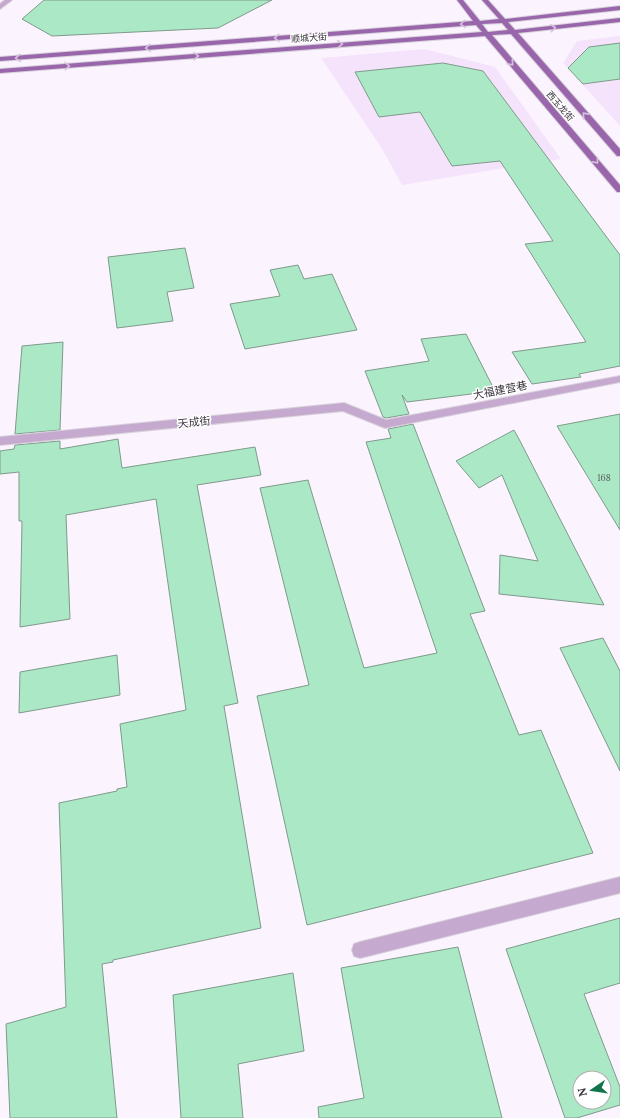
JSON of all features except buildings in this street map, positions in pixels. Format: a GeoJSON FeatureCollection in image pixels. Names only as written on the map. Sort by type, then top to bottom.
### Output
{"type":"FeatureCollection","features":[{"type":"Feature","properties":{"kind":"main road","name":"西玉龙街"},"geometry":{"type":"LineString","coordinates":[[460,0],[486,33],[620,190]]}},
{"type":"Feature","properties":{"kind":"main road","name":"西玉龙街"},"geometry":{"type":"LineString","coordinates":[[485,0],[620,154]]}},
{"type":"Feature","properties":{"kind":"main road","name":"顺城大街"},"geometry":{"type":"LineString","coordinates":[[0,59],[478,23],[620,8]]}},
{"type":"Feature","properties":{"kind":"main road","name":"顺城大街"},"geometry":{"type":"LineString","coordinates":[[0,71],[512,32],[620,20]]}},
{"type":"Feature","properties":{"kind":"street"},"geometry":{"type":"LineString","coordinates":[[1,6],[9,0]]}},
{"type":"Feature","properties":{"kind":"street","name":"大福建营巷"},"geometry":{"type":"LineString","coordinates":[[385,424],[620,379]]}},
{"type":"Feature","properties":{"kind":"street","name":"天成街"},"geometry":{"type":"LineString","coordinates":[[0,441],[344,407],[385,424]]}},
{"type":"Feature","properties":{"kind":"street"},"geometry":{"type":"LineString","coordinates":[[360,950],[620,885]]}},
{"type":"Feature","properties":{"kind":"shaded area"},"geometry":{"type":"Polygon","coordinates":[[[620,36],[620,126],[563,63],[577,41],[620,36]]]}},
{"type":"Feature","properties":{"kind":"shaded area"},"geometry":{"type":"Polygon","coordinates":[[[425,49],[495,67],[561,159],[402,185],[381,147],[321,58],[425,49]]]}}]}
